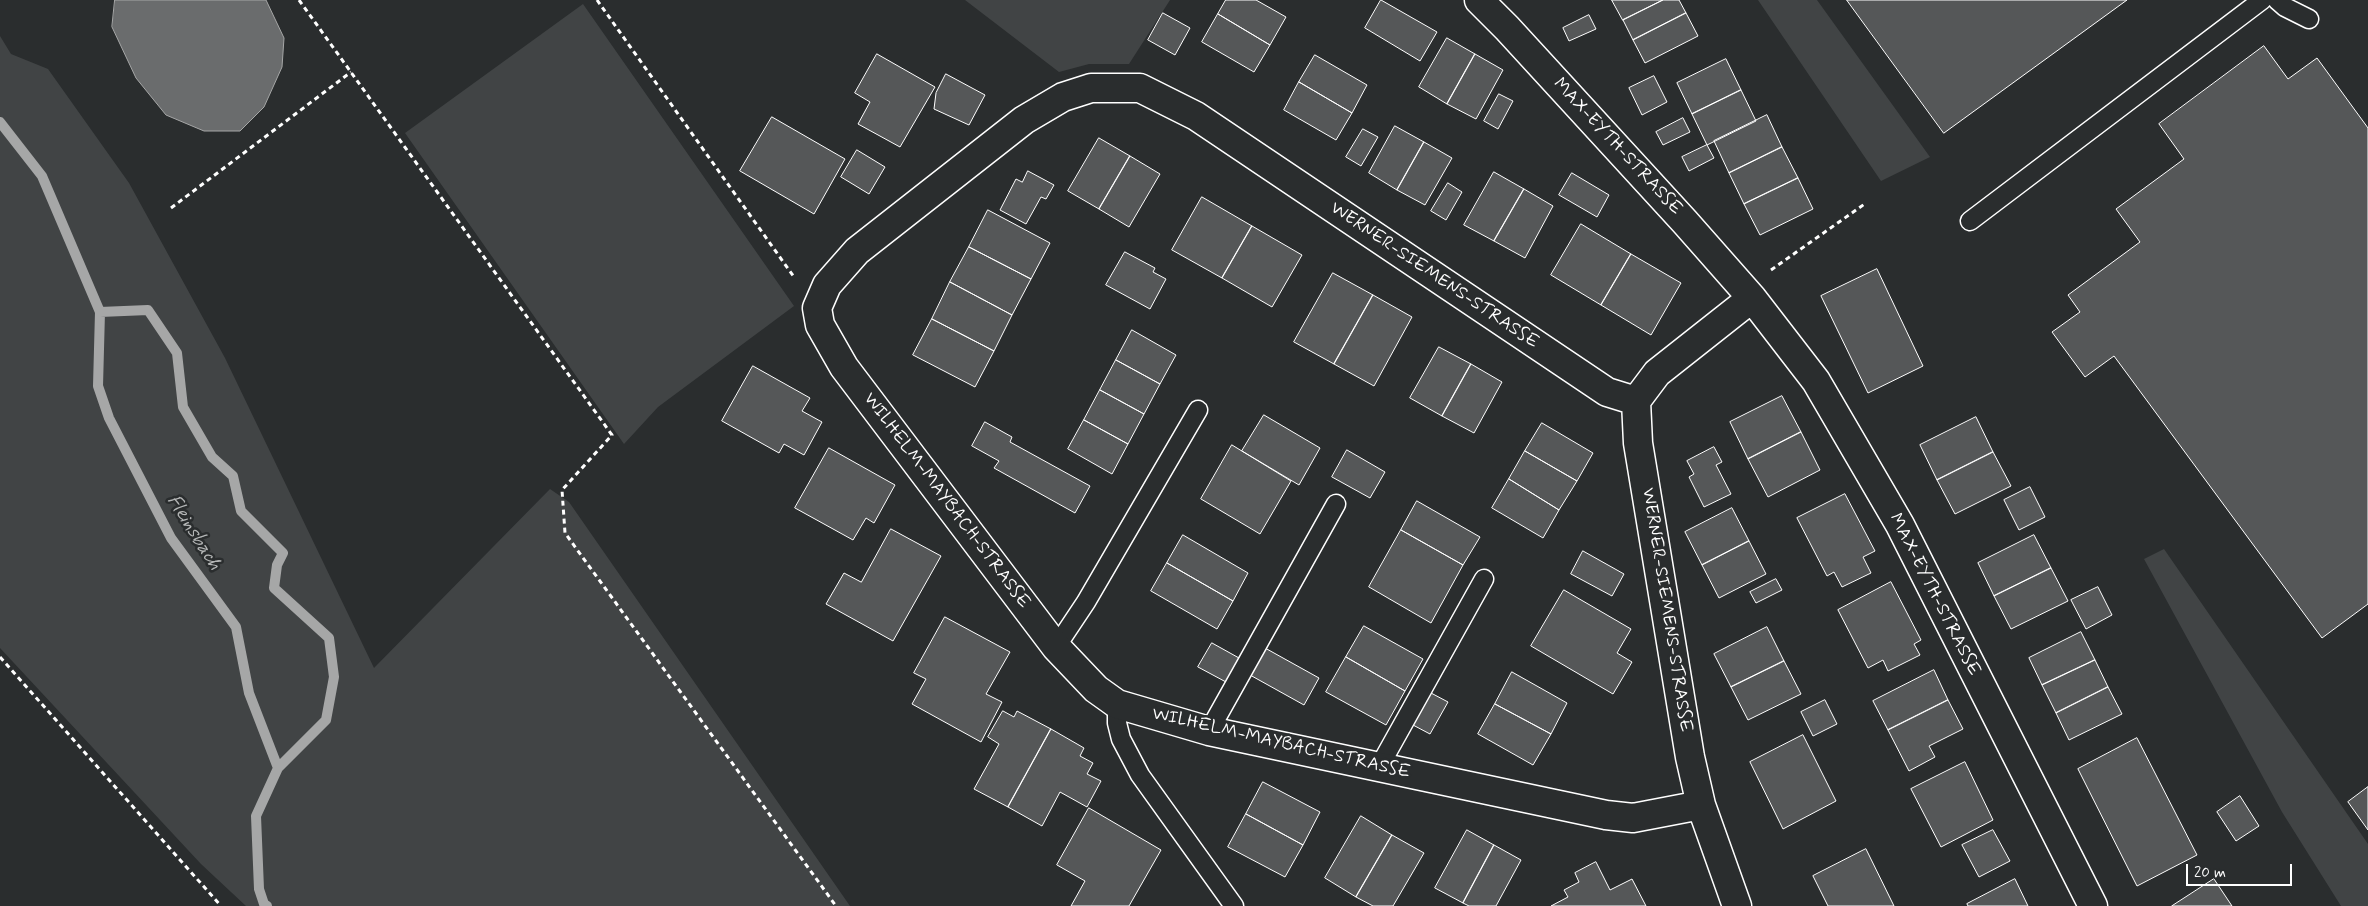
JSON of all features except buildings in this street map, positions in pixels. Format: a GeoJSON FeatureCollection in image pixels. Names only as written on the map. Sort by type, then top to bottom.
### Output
{"type":"FeatureCollection","features":[{"type":"Feature","properties":{"kind":"street","name":"MAX-EYTH-STRASSE"},"geometry":{"type":"LineString","coordinates":[[1478,0],[1507,28],[1679,215],[1749,295],[1816,381],[1900,526],[2093,906]]}},
{"type":"Feature","properties":{"kind":"street","name":"WERNER-SIEMENS-STRASSE"},"geometry":{"type":"LineString","coordinates":[[817,308],[827,285],[857,251],[1024,120],[1063,97],[1091,88],[1140,88],[1196,116],[1607,392],[1636,401],[1638,443],[1690,757],[1701,805],[1738,906]]}},
{"type":"Feature","properties":{"kind":"street"},"geometry":{"type":"LineString","coordinates":[[1636,401],[1657,373],[1749,295]]}},
{"type":"Feature","properties":{"kind":"street","name":"WILHELM-MAYBACH-STRASSE"},"geometry":{"type":"LineString","coordinates":[[817,308],[820,325],[844,367],[1056,647],[1096,689],[1117,704],[1209,731],[1606,815],[1633,818],[1701,805]]}},
{"type":"Feature","properties":{"kind":"lane"},"geometry":{"type":"LineString","coordinates":[[1970,221],[2262,0]]}},
{"type":"Feature","properties":{"kind":"lane"},"geometry":{"type":"LineString","coordinates":[[2277,0],[2284,7],[2309,19]]}},
{"type":"Feature","properties":{"kind":"lane"},"geometry":{"type":"LineString","coordinates":[[1056,647],[1086,602],[1198,410]]}},
{"type":"Feature","properties":{"kind":"lane"},"geometry":{"type":"LineString","coordinates":[[1209,731],[1336,504]]}},
{"type":"Feature","properties":{"kind":"lane"},"geometry":{"type":"LineString","coordinates":[[1379,767],[1484,579]]}},
{"type":"Feature","properties":{"kind":"lane"},"geometry":{"type":"LineString","coordinates":[[1117,704],[1121,739],[1140,775],[1234,906]]}},
{"type":"Feature","properties":{"kind":"path"},"geometry":{"type":"LineString","coordinates":[[299,0],[612,436],[562,490],[565,533],[836,906]]}},
{"type":"Feature","properties":{"kind":"path"},"geometry":{"type":"LineString","coordinates":[[596,0],[739,202],[817,308]]}},
{"type":"Feature","properties":{"kind":"path"},"geometry":{"type":"LineString","coordinates":[[171,208],[351,72]]}},
{"type":"Feature","properties":{"kind":"path"},"geometry":{"type":"LineString","coordinates":[[1749,295],[1779,263],[1866,203]]}},
{"type":"Feature","properties":{"kind":"path"},"geometry":{"type":"LineString","coordinates":[[0,657],[221,906]]}},
{"type":"Feature","properties":{"kind":"shaded area"},"geometry":{"type":"Polygon","coordinates":[[[115,0],[266,0],[284,38],[282,67],[264,107],[240,131],[204,131],[166,115],[136,78],[112,27],[115,0]]]}},
{"type":"Feature","properties":{"kind":"shaded area"},"geometry":{"type":"Polygon","coordinates":[[[965,0],[1170,0],[1129,64],[1089,64],[1059,72],[965,0]]]}},
{"type":"Feature","properties":{"kind":"shaded area"},"geometry":{"type":"Polygon","coordinates":[[[1758,0],[1817,0],[1930,157],[1881,181],[1758,0]]]}},
{"type":"Feature","properties":{"kind":"shaded area"},"geometry":{"type":"Polygon","coordinates":[[[583,4],[794,306],[658,407],[624,444],[405,133],[583,4]]]}},
{"type":"Feature","properties":{"kind":"shaded area"},"geometry":{"type":"Polygon","coordinates":[[[0,36],[11,54],[48,69],[129,183],[225,358],[374,668],[550,489],[569,502],[850,906],[246,906],[201,864],[0,648],[0,36]]]}},
{"type":"Feature","properties":{"kind":"shaded area"},"geometry":{"type":"Polygon","coordinates":[[[2164,549],[2368,844],[2368,906],[2341,906],[2282,812],[2144,559],[2164,549]]]}},
{"type":"Feature","properties":{"kind":"waterway","name":"Fleinsbach"},"geometry":{"type":"LineString","coordinates":[[0,122],[42,176],[100,312],[98,386],[109,418],[171,538],[236,627],[249,693],[278,768],[256,816],[259,889],[264,904],[267,906]]}},
{"type":"Feature","properties":{"kind":"waterway","name":"Fleinsbach"},"geometry":{"type":"LineString","coordinates":[[100,312],[148,310],[177,353],[183,407],[212,457],[233,476],[241,511],[283,553],[277,565],[274,588],[329,638],[334,677],[326,720],[278,768]]}}]}
